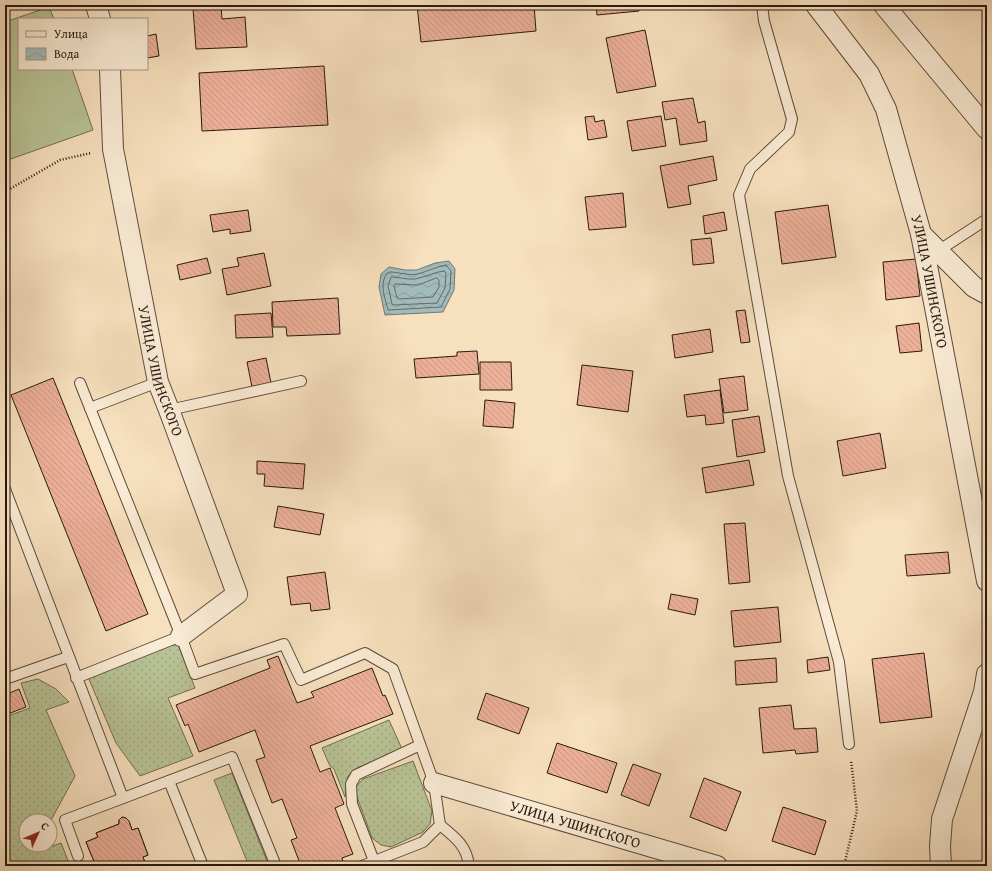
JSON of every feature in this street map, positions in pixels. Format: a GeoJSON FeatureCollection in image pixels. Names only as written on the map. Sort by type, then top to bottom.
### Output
{"type":"FeatureCollection","features":[{"type":"Feature","properties":{"kind":"street"},"geometry":{"type":"LineString","coordinates":[[96,5],[100,18]]}},
{"type":"Feature","properties":{"kind":"street","name":"УЛИЦА УШИНСКОГО"},"geometry":{"type":"LineString","coordinates":[[816,5],[869,74],[886,109],[921,234],[987,581]]}},
{"type":"Feature","properties":{"kind":"street"},"geometry":{"type":"LineString","coordinates":[[884,5],[987,129]]}},
{"type":"Feature","properties":{"kind":"street","name":"УЛИЦА УШИНСКОГО"},"geometry":{"type":"LineString","coordinates":[[110,70],[113,149],[158,382],[170,410],[237,594],[181,636]]}},
{"type":"Feature","properties":{"kind":"street"},"geometry":{"type":"LineString","coordinates":[[921,234],[974,287],[987,294]]}},
{"type":"Feature","properties":{"kind":"street"},"geometry":{"type":"LineString","coordinates":[[941,866],[940,846],[942,819],[984,692],[987,674]]}},
{"type":"Feature","properties":{"kind":"street","name":"УЛИЦА УШИНСКОГО"},"geometry":{"type":"LineString","coordinates":[[434,783],[717,866]]}},
{"type":"Feature","properties":{"kind":"street"},"geometry":{"type":"LineString","coordinates":[[929,866],[940,846]]}},
{"type":"Feature","properties":{"kind":"lane"},"geometry":{"type":"LineString","coordinates":[[762,5],[764,22],[792,119],[790,132],[750,169],[739,195],[788,476],[839,662],[849,744]]}},
{"type":"Feature","properties":{"kind":"lane"},"geometry":{"type":"LineString","coordinates":[[938,251],[987,218]]}},
{"type":"Feature","properties":{"kind":"lane"},"geometry":{"type":"LineString","coordinates":[[170,410],[301,381]]}},
{"type":"Feature","properties":{"kind":"lane"},"geometry":{"type":"LineString","coordinates":[[90,408],[158,382]]}},
{"type":"Feature","properties":{"kind":"lane"},"geometry":{"type":"LineString","coordinates":[[80,383],[195,674],[284,644],[301,680],[365,653],[393,669],[434,783],[440,825],[457,839],[468,856],[469,866]]}},
{"type":"Feature","properties":{"kind":"lane"},"geometry":{"type":"LineString","coordinates":[[5,489],[123,798]]}},
{"type":"Feature","properties":{"kind":"lane"},"geometry":{"type":"LineString","coordinates":[[76,678],[181,636]]}},
{"type":"Feature","properties":{"kind":"lane"},"geometry":{"type":"LineString","coordinates":[[5,679],[68,657]]}},
{"type":"Feature","properties":{"kind":"lane"},"geometry":{"type":"LineString","coordinates":[[374,861],[352,804],[351,784],[356,775],[420,745]]}},
{"type":"Feature","properties":{"kind":"lane"},"geometry":{"type":"LineString","coordinates":[[78,856],[65,820],[232,757],[276,866]]}},
{"type":"Feature","properties":{"kind":"lane"},"geometry":{"type":"LineString","coordinates":[[169,781],[203,866]]}},
{"type":"Feature","properties":{"kind":"lane"},"geometry":{"type":"LineString","coordinates":[[362,866],[423,842],[440,825]]}},
{"type":"Feature","properties":{"kind":"path"},"geometry":{"type":"LineString","coordinates":[[5,191],[60,160],[113,149]]}},
{"type":"Feature","properties":{"kind":"path"},"geometry":{"type":"LineString","coordinates":[[844,866],[857,811],[849,744]]}},
{"type":"Feature","properties":{"kind":"green space"},"geometry":{"type":"Polygon","coordinates":[[[49,7],[54,18],[18,18],[18,70],[72,70],[93,130],[5,161],[5,22],[49,7]]]}},
{"type":"Feature","properties":{"kind":"green space"},"geometry":{"type":"Polygon","coordinates":[[[177,642],[195,688],[168,698],[193,756],[140,776],[116,743],[88,677],[177,642]]]}},
{"type":"Feature","properties":{"kind":"green space"},"geometry":{"type":"Polygon","coordinates":[[[38,679],[56,689],[69,702],[46,710],[75,776],[55,813],[18,813],[18,853],[58,853],[58,844],[61,843],[69,863],[68,866],[5,866],[5,717],[30,708],[21,683],[38,679]]]}},
{"type":"Feature","properties":{"kind":"green space"},"geometry":{"type":"Polygon","coordinates":[[[389,720],[402,749],[357,768],[348,776],[345,797],[334,769],[330,766],[322,748],[389,720]]]}},
{"type":"Feature","properties":{"kind":"green space"},"geometry":{"type":"Polygon","coordinates":[[[413,761],[432,811],[430,824],[423,832],[391,847],[381,845],[372,838],[357,797],[356,787],[363,779],[413,761]]]}},
{"type":"Feature","properties":{"kind":"green space"},"geometry":{"type":"Polygon","coordinates":[[[232,773],[269,866],[249,866],[214,780],[232,773]]]}},
{"type":"Feature","properties":{"kind":"water"},"geometry":{"type":"Polygon","coordinates":[[[449,261],[455,269],[454,290],[443,312],[385,315],[379,287],[381,274],[389,267],[405,270],[417,270],[435,263],[449,261]]]}},
{"type":"Feature","properties":{"kind":"building"},"geometry":{"type":"Polygon","coordinates":[[[417,5],[534,5],[536,31],[421,42],[417,5]]]}},
{"type":"Feature","properties":{"kind":"building"},"geometry":{"type":"Polygon","coordinates":[[[596,5],[638,5],[639,11],[597,15],[596,5]]]}},
{"type":"Feature","properties":{"kind":"building"},"geometry":{"type":"Polygon","coordinates":[[[221,6],[222,19],[245,17],[247,47],[196,49],[193,8],[221,6]]]}},
{"type":"Feature","properties":{"kind":"building"},"geometry":{"type":"Polygon","coordinates":[[[645,30],[656,86],[617,93],[606,38],[645,30]]]}},
{"type":"Feature","properties":{"kind":"building"},"geometry":{"type":"Polygon","coordinates":[[[156,34],[159,56],[148,58],[148,36],[156,34]]]}},
{"type":"Feature","properties":{"kind":"building"},"geometry":{"type":"Polygon","coordinates":[[[324,66],[328,125],[202,131],[199,73],[324,66]]]}},
{"type":"Feature","properties":{"kind":"building"},"geometry":{"type":"Polygon","coordinates":[[[693,98],[698,123],[705,121],[707,141],[680,145],[676,118],[665,120],[662,102],[693,98]]]}},
{"type":"Feature","properties":{"kind":"building"},"geometry":{"type":"Polygon","coordinates":[[[594,116],[595,122],[604,120],[607,137],[588,140],[585,117],[594,116]]]}},
{"type":"Feature","properties":{"kind":"building"},"geometry":{"type":"Polygon","coordinates":[[[661,116],[666,146],[632,151],[627,121],[661,116]]]}},
{"type":"Feature","properties":{"kind":"building"},"geometry":{"type":"Polygon","coordinates":[[[713,156],[717,180],[688,186],[691,204],[668,208],[660,166],[713,156]]]}},
{"type":"Feature","properties":{"kind":"building"},"geometry":{"type":"Polygon","coordinates":[[[623,193],[626,227],[589,230],[585,197],[623,193]]]}},
{"type":"Feature","properties":{"kind":"building"},"geometry":{"type":"Polygon","coordinates":[[[828,205],[836,257],[782,264],[775,212],[828,205]]]}},
{"type":"Feature","properties":{"kind":"building"},"geometry":{"type":"Polygon","coordinates":[[[248,210],[251,231],[230,234],[230,229],[213,232],[210,215],[248,210]]]}},
{"type":"Feature","properties":{"kind":"building"},"geometry":{"type":"Polygon","coordinates":[[[724,212],[727,230],[705,234],[703,216],[724,212]]]}},
{"type":"Feature","properties":{"kind":"building"},"geometry":{"type":"Polygon","coordinates":[[[711,238],[714,263],[693,265],[691,240],[711,238]]]}},
{"type":"Feature","properties":{"kind":"building"},"geometry":{"type":"Polygon","coordinates":[[[264,253],[271,286],[227,295],[222,269],[239,266],[237,258],[264,253]]]}},
{"type":"Feature","properties":{"kind":"building"},"geometry":{"type":"Polygon","coordinates":[[[207,258],[211,273],[180,280],[177,265],[207,258]]]}},
{"type":"Feature","properties":{"kind":"building"},"geometry":{"type":"Polygon","coordinates":[[[916,259],[920,296],[886,300],[883,262],[916,259]]]}},
{"type":"Feature","properties":{"kind":"building"},"geometry":{"type":"Polygon","coordinates":[[[338,298],[340,334],[287,336],[286,327],[273,327],[272,302],[338,298]]]}},
{"type":"Feature","properties":{"kind":"building"},"geometry":{"type":"Polygon","coordinates":[[[745,310],[750,342],[741,343],[736,311],[745,310]]]}},
{"type":"Feature","properties":{"kind":"building"},"geometry":{"type":"Polygon","coordinates":[[[271,313],[273,337],[236,338],[235,315],[271,313]]]}},
{"type":"Feature","properties":{"kind":"building"},"geometry":{"type":"Polygon","coordinates":[[[919,323],[922,351],[900,353],[896,326],[919,323]]]}},
{"type":"Feature","properties":{"kind":"building"},"geometry":{"type":"Polygon","coordinates":[[[710,329],[713,352],[675,358],[672,335],[710,329]]]}},
{"type":"Feature","properties":{"kind":"building"},"geometry":{"type":"Polygon","coordinates":[[[477,351],[479,374],[416,378],[414,359],[457,356],[457,352],[477,351]]]}},
{"type":"Feature","properties":{"kind":"building"},"geometry":{"type":"Polygon","coordinates":[[[266,358],[271,383],[252,387],[247,362],[266,358]]]}},
{"type":"Feature","properties":{"kind":"building"},"geometry":{"type":"Polygon","coordinates":[[[480,362],[511,362],[512,390],[480,390],[480,362]]]}},
{"type":"Feature","properties":{"kind":"building"},"geometry":{"type":"Polygon","coordinates":[[[582,365],[633,371],[628,412],[577,405],[582,365]]]}},
{"type":"Feature","properties":{"kind":"building"},"geometry":{"type":"Polygon","coordinates":[[[744,376],[748,410],[724,413],[719,379],[744,376]]]}},
{"type":"Feature","properties":{"kind":"building"},"geometry":{"type":"Polygon","coordinates":[[[53,378],[148,614],[106,631],[11,395],[53,378]]]}},
{"type":"Feature","properties":{"kind":"building"},"geometry":{"type":"Polygon","coordinates":[[[720,390],[724,423],[706,425],[705,415],[687,417],[684,395],[720,390]]]}},
{"type":"Feature","properties":{"kind":"building"},"geometry":{"type":"Polygon","coordinates":[[[485,400],[515,403],[513,428],[483,426],[485,400]]]}},
{"type":"Feature","properties":{"kind":"building"},"geometry":{"type":"Polygon","coordinates":[[[759,416],[765,452],[737,457],[732,420],[759,416]]]}},
{"type":"Feature","properties":{"kind":"building"},"geometry":{"type":"Polygon","coordinates":[[[880,433],[886,468],[843,476],[837,441],[880,433]]]}},
{"type":"Feature","properties":{"kind":"building"},"geometry":{"type":"Polygon","coordinates":[[[749,460],[754,485],[706,493],[702,468],[749,460]]]}},
{"type":"Feature","properties":{"kind":"building"},"geometry":{"type":"Polygon","coordinates":[[[257,461],[305,464],[303,489],[264,486],[265,474],[257,474],[257,461]]]}},
{"type":"Feature","properties":{"kind":"building"},"geometry":{"type":"Polygon","coordinates":[[[278,506],[324,514],[320,535],[274,527],[278,506]]]}},
{"type":"Feature","properties":{"kind":"building"},"geometry":{"type":"Polygon","coordinates":[[[745,523],[750,582],[729,584],[724,524],[745,523]]]}},
{"type":"Feature","properties":{"kind":"building"},"geometry":{"type":"Polygon","coordinates":[[[948,552],[950,573],[907,576],[905,555],[948,552]]]}},
{"type":"Feature","properties":{"kind":"building"},"geometry":{"type":"Polygon","coordinates":[[[325,572],[330,609],[311,611],[310,603],[291,605],[287,577],[325,572]]]}},
{"type":"Feature","properties":{"kind":"building"},"geometry":{"type":"Polygon","coordinates":[[[671,594],[698,599],[695,615],[668,609],[671,594]]]}},
{"type":"Feature","properties":{"kind":"building"},"geometry":{"type":"Polygon","coordinates":[[[778,607],[781,642],[734,647],[731,611],[778,607]]]}},
{"type":"Feature","properties":{"kind":"building"},"geometry":{"type":"Polygon","coordinates":[[[924,653],[932,717],[880,723],[872,659],[924,653]]]}},
{"type":"Feature","properties":{"kind":"building"},"geometry":{"type":"Polygon","coordinates":[[[278,656],[297,703],[314,697],[311,692],[372,668],[383,696],[385,695],[393,714],[310,746],[320,772],[330,768],[344,804],[335,808],[353,854],[342,858],[343,862],[333,866],[301,866],[291,840],[297,838],[282,799],[272,803],[256,760],[265,757],[255,730],[199,752],[188,724],[185,726],[176,705],[270,668],[267,660],[278,656]]]}},
{"type":"Feature","properties":{"kind":"building"},"geometry":{"type":"Polygon","coordinates":[[[828,657],[830,670],[808,673],[807,660],[828,657]]]}},
{"type":"Feature","properties":{"kind":"building"},"geometry":{"type":"Polygon","coordinates":[[[776,658],[777,682],[736,685],[735,661],[776,658]]]}},
{"type":"Feature","properties":{"kind":"building"},"geometry":{"type":"Polygon","coordinates":[[[19,689],[26,707],[5,715],[5,695],[19,689]]]}},
{"type":"Feature","properties":{"kind":"building"},"geometry":{"type":"Polygon","coordinates":[[[486,693],[529,708],[519,734],[477,719],[486,693]]]}},
{"type":"Feature","properties":{"kind":"building"},"geometry":{"type":"Polygon","coordinates":[[[791,705],[794,729],[816,728],[818,752],[796,754],[795,750],[763,753],[759,708],[791,705]]]}},
{"type":"Feature","properties":{"kind":"building"},"geometry":{"type":"Polygon","coordinates":[[[557,743],[617,763],[607,793],[547,773],[557,743]]]}},
{"type":"Feature","properties":{"kind":"building"},"geometry":{"type":"Polygon","coordinates":[[[633,764],[661,774],[649,806],[621,795],[633,764]]]}},
{"type":"Feature","properties":{"kind":"building"},"geometry":{"type":"Polygon","coordinates":[[[704,778],[741,792],[726,831],[690,817],[704,778]]]}},
{"type":"Feature","properties":{"kind":"building"},"geometry":{"type":"Polygon","coordinates":[[[783,807],[826,821],[815,855],[772,841],[783,807]]]}},
{"type":"Feature","properties":{"kind":"building"},"geometry":{"type":"Polygon","coordinates":[[[122,817],[129,821],[132,830],[138,828],[148,855],[143,857],[146,866],[96,866],[86,842],[98,837],[96,833],[119,824],[119,820],[122,817]]]}},
{"type":"Feature","properties":{"kind":"building"},"geometry":{"type":"Polygon","coordinates":[[[122,817],[129,821],[132,830],[138,828],[148,855],[143,857],[146,866],[96,866],[86,842],[98,837],[96,833],[119,824],[119,820],[122,817]]]}}]}
